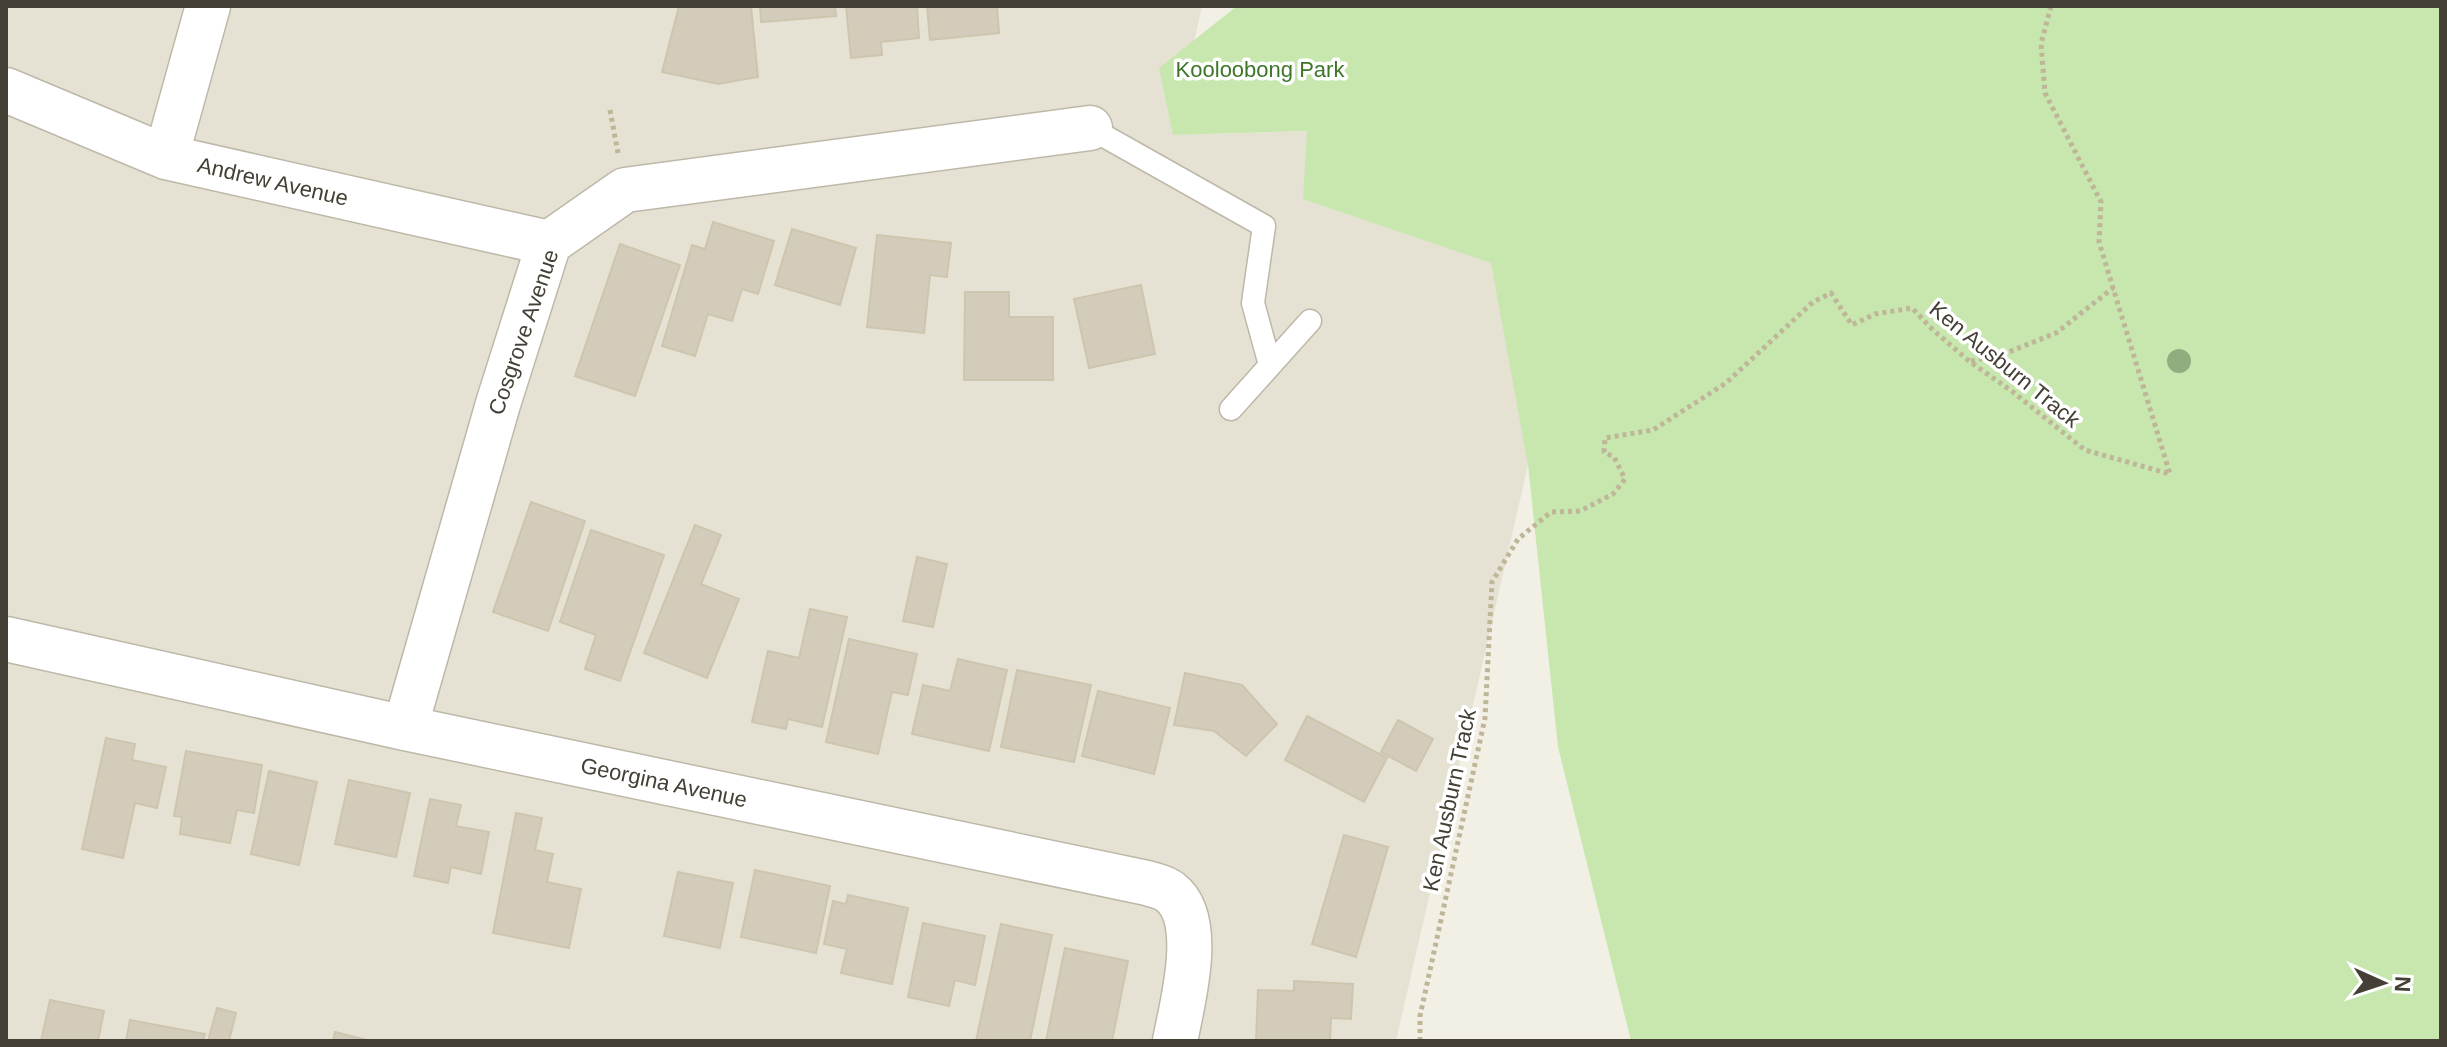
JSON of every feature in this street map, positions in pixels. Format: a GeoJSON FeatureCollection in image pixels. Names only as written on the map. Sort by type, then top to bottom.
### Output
{"type":"FeatureCollection","features":[{"type":"Feature","properties":{"kind":"street"},"geometry":{"type":"LineString","coordinates":[[166,157],[208,6]]}},
{"type":"Feature","properties":{"kind":"street","name":"Andrew Avenue"},"geometry":{"type":"LineString","coordinates":[[6,90],[166,157],[549,243]]}},
{"type":"Feature","properties":{"kind":"street","name":"Cosgrove Avenue"},"geometry":{"type":"LineString","coordinates":[[405,728],[498,404],[549,243],[625,190],[1090,128]]}},
{"type":"Feature","properties":{"kind":"street","name":"Georgina Avenue"},"geometry":{"type":"LineString","coordinates":[[6,639],[405,728],[1133,880],[1170,892],[1183,909],[1191,939],[1186,987],[1175,1041]]}},
{"type":"Feature","properties":{"kind":"lane"},"geometry":{"type":"LineString","coordinates":[[1090,128],[1264,226],[1253,303],[1270,365]]}},
{"type":"Feature","properties":{"kind":"lane"},"geometry":{"type":"LineString","coordinates":[[1231,409],[1310,321]]}},
{"type":"Feature","properties":{"kind":"path","name":"Ken Ausburn Track"},"geometry":{"type":"LineString","coordinates":[[1420,1041],[1420,1016],[1485,718],[1492,582],[1518,539],[1551,512],[1580,511],[1613,494],[1625,479],[1614,457],[1604,452],[1605,438],[1653,430],[1726,383],[1813,302],[1831,293],[1852,325],[1875,314],[1912,308],[1969,361],[2085,450],[2170,474],[2099,242],[2101,202],[2045,93],[2041,44],[2051,6]]}},
{"type":"Feature","properties":{"kind":"path"},"geometry":{"type":"LineString","coordinates":[[1969,361],[2004,354],[2056,333],[2113,288]]}},
{"type":"Feature","properties":{"kind":"shaded area"},"geometry":{"type":"Polygon","coordinates":[[[6,6],[1202,6],[1173,135],[1555,124],[1528,465],[1396,1041],[6,1041],[6,6]]]}},
{"type":"Feature","properties":{"kind":"green space","name":"Kooloobong Park"},"geometry":{"type":"Polygon","coordinates":[[[1237,6],[2441,6],[2441,1041],[1631,1041],[1558,747],[1528,465],[1491,263],[1303,199],[1307,131],[1173,135],[1159,68],[1237,6]]]}},
{"type":"Feature","properties":{"kind":"building"},"geometry":{"type":"Polygon","coordinates":[[[679,6],[751,6],[758,77],[718,84],[662,72],[679,6]]]}},
{"type":"Feature","properties":{"kind":"building"},"geometry":{"type":"Polygon","coordinates":[[[760,6],[835,6],[836,16],[761,22],[760,6]]]}},
{"type":"Feature","properties":{"kind":"building"},"geometry":{"type":"Polygon","coordinates":[[[846,6],[917,6],[919,38],[881,42],[882,55],[851,58],[846,6]]]}},
{"type":"Feature","properties":{"kind":"building"},"geometry":{"type":"Polygon","coordinates":[[[927,6],[997,6],[999,33],[930,40],[927,6]]]}},
{"type":"Feature","properties":{"kind":"building"},"geometry":{"type":"Polygon","coordinates":[[[713,222],[774,241],[758,294],[742,289],[732,321],[708,314],[695,356],[662,346],[692,245],[705,249],[713,222]]]}},
{"type":"Feature","properties":{"kind":"building"},"geometry":{"type":"Polygon","coordinates":[[[792,229],[856,248],[840,305],[775,285],[792,229]]]}},
{"type":"Feature","properties":{"kind":"building"},"geometry":{"type":"Polygon","coordinates":[[[877,235],[951,243],[947,277],[930,275],[924,333],[867,327],[877,235]]]}},
{"type":"Feature","properties":{"kind":"building"},"geometry":{"type":"Polygon","coordinates":[[[620,244],[680,265],[635,396],[575,376],[620,244]]]}},
{"type":"Feature","properties":{"kind":"building"},"geometry":{"type":"Polygon","coordinates":[[[1141,285],[1155,354],[1089,368],[1074,299],[1141,285]]]}},
{"type":"Feature","properties":{"kind":"building"},"geometry":{"type":"Polygon","coordinates":[[[965,292],[1009,292],[1009,317],[1053,317],[1053,380],[964,380],[965,292]]]}},
{"type":"Feature","properties":{"kind":"building"},"geometry":{"type":"Polygon","coordinates":[[[531,502],[585,521],[548,631],[493,612],[531,502]]]}},
{"type":"Feature","properties":{"kind":"building"},"geometry":{"type":"Polygon","coordinates":[[[695,525],[721,535],[701,584],[739,599],[707,678],[644,653],[695,525]]]}},
{"type":"Feature","properties":{"kind":"building"},"geometry":{"type":"Polygon","coordinates":[[[591,530],[664,555],[620,681],[585,669],[596,635],[560,622],[591,530]]]}},
{"type":"Feature","properties":{"kind":"building"},"geometry":{"type":"Polygon","coordinates":[[[917,557],[947,564],[933,627],[903,621],[917,557]]]}},
{"type":"Feature","properties":{"kind":"building"},"geometry":{"type":"Polygon","coordinates":[[[810,609],[847,617],[822,727],[788,719],[786,729],[752,722],[768,651],[799,658],[810,609]]]}},
{"type":"Feature","properties":{"kind":"building"},"geometry":{"type":"Polygon","coordinates":[[[849,639],[917,654],[908,695],[892,692],[878,754],[826,742],[849,639]]]}},
{"type":"Feature","properties":{"kind":"building"},"geometry":{"type":"Polygon","coordinates":[[[958,659],[1007,670],[989,751],[912,734],[923,685],[950,691],[958,659]]]}},
{"type":"Feature","properties":{"kind":"building"},"geometry":{"type":"Polygon","coordinates":[[[1017,670],[1091,685],[1074,762],[1001,747],[1017,670]]]}},
{"type":"Feature","properties":{"kind":"building"},"geometry":{"type":"Polygon","coordinates":[[[1185,673],[1242,685],[1277,724],[1246,756],[1214,731],[1174,725],[1185,673]]]}},
{"type":"Feature","properties":{"kind":"building"},"geometry":{"type":"Polygon","coordinates":[[[1098,691],[1170,708],[1154,774],[1082,756],[1098,691]]]}},
{"type":"Feature","properties":{"kind":"building"},"geometry":{"type":"Polygon","coordinates":[[[1307,716],[1387,758],[1364,802],[1285,760],[1307,716]]]}},
{"type":"Feature","properties":{"kind":"building"},"geometry":{"type":"Polygon","coordinates":[[[1398,720],[1433,739],[1416,771],[1381,752],[1398,720]]]}},
{"type":"Feature","properties":{"kind":"building"},"geometry":{"type":"Polygon","coordinates":[[[106,738],[135,744],[132,760],[166,767],[157,808],[135,803],[123,858],[82,849],[106,738]]]}},
{"type":"Feature","properties":{"kind":"building"},"geometry":{"type":"Polygon","coordinates":[[[186,751],[262,765],[254,813],[237,810],[230,843],[180,834],[182,817],[174,816],[186,751]]]}},
{"type":"Feature","properties":{"kind":"building"},"geometry":{"type":"Polygon","coordinates":[[[269,771],[317,782],[299,865],[251,854],[269,771]]]}},
{"type":"Feature","properties":{"kind":"building"},"geometry":{"type":"Polygon","coordinates":[[[349,780],[410,793],[396,857],[335,844],[349,780]]]}},
{"type":"Feature","properties":{"kind":"building"},"geometry":{"type":"Polygon","coordinates":[[[430,799],[461,805],[456,826],[489,832],[481,874],[451,867],[448,883],[414,876],[430,799]]]}},
{"type":"Feature","properties":{"kind":"building"},"geometry":{"type":"Polygon","coordinates":[[[516,813],[542,818],[535,850],[553,854],[547,882],[581,889],[569,948],[493,933],[516,813]]]}},
{"type":"Feature","properties":{"kind":"building"},"geometry":{"type":"Polygon","coordinates":[[[1344,835],[1388,847],[1356,957],[1312,944],[1344,835]]]}},
{"type":"Feature","properties":{"kind":"building"},"geometry":{"type":"Polygon","coordinates":[[[755,870],[830,886],[816,953],[741,937],[755,870]]]}},
{"type":"Feature","properties":{"kind":"building"},"geometry":{"type":"Polygon","coordinates":[[[678,872],[733,883],[720,948],[664,936],[678,872]]]}},
{"type":"Feature","properties":{"kind":"building"},"geometry":{"type":"Polygon","coordinates":[[[848,895],[908,908],[892,984],[841,973],[847,949],[824,944],[833,901],[846,904],[848,895]]]}},
{"type":"Feature","properties":{"kind":"building"},"geometry":{"type":"Polygon","coordinates":[[[923,923],[985,936],[975,985],[955,980],[949,1006],[908,997],[923,923]]]}},
{"type":"Feature","properties":{"kind":"building"},"geometry":{"type":"Polygon","coordinates":[[[1001,924],[1052,935],[1030,1041],[976,1041],[1001,924]]]}},
{"type":"Feature","properties":{"kind":"building"},"geometry":{"type":"Polygon","coordinates":[[[1065,948],[1128,961],[1112,1041],[1046,1041],[1065,948]]]}},
{"type":"Feature","properties":{"kind":"building"},"geometry":{"type":"Polygon","coordinates":[[[1294,981],[1353,984],[1351,1019],[1331,1018],[1330,1041],[1256,1041],[1258,990],[1294,991],[1294,981]]]}},
{"type":"Feature","properties":{"kind":"building"},"geometry":{"type":"Polygon","coordinates":[[[50,1000],[104,1011],[98,1041],[41,1041],[50,1000]]]}},
{"type":"Feature","properties":{"kind":"building"},"geometry":{"type":"Polygon","coordinates":[[[217,1008],[236,1013],[229,1041],[208,1041],[217,1008]]]}},
{"type":"Feature","properties":{"kind":"building"},"geometry":{"type":"Polygon","coordinates":[[[130,1020],[205,1034],[203,1041],[126,1041],[130,1020]]]}},
{"type":"Feature","properties":{"kind":"building"},"geometry":{"type":"Polygon","coordinates":[[[335,1032],[371,1041],[333,1041],[335,1032]]]}}]}
